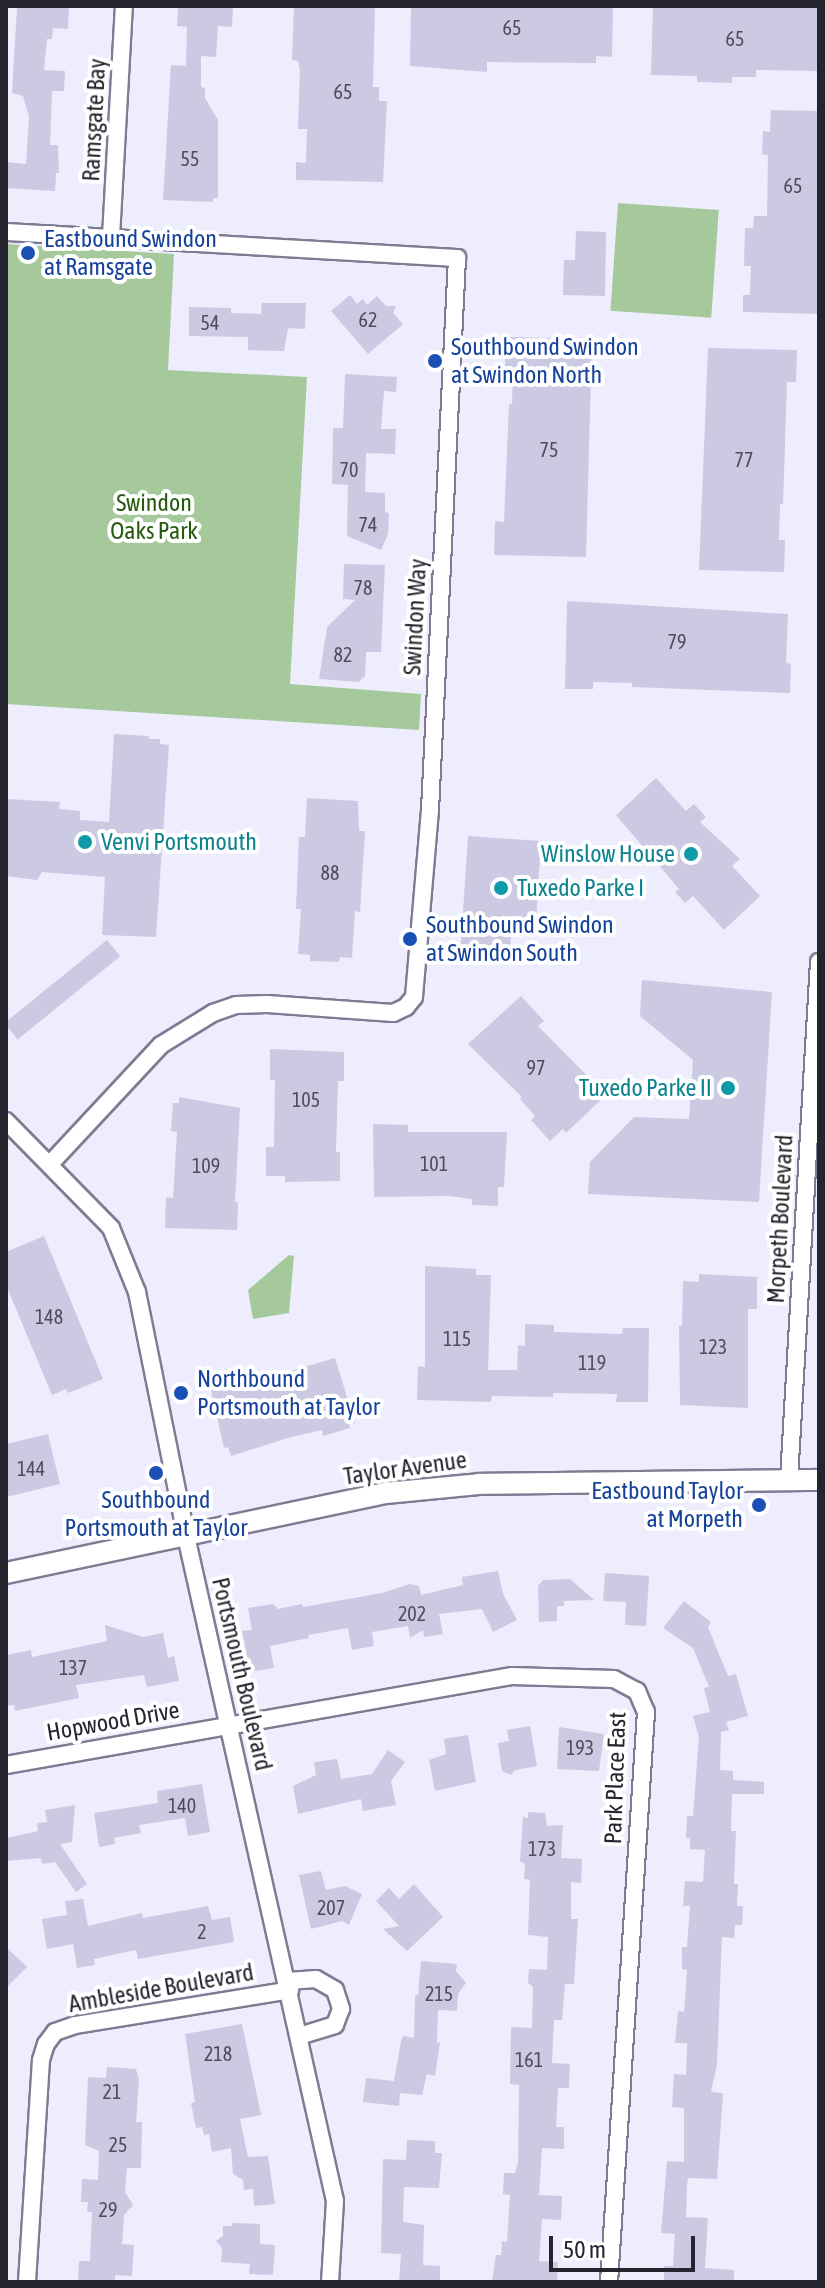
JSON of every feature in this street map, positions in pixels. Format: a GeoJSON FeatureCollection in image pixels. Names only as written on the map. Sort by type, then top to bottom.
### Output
{"type":"FeatureCollection","features":[{"type":"Feature","properties":{"kind":"street","name":"Ramsgate Bay"},"geometry":{"type":"LineString","coordinates":[[111,237],[124,6]]}},
{"type":"Feature","properties":{"kind":"street","name":"Swindon Way"},"geometry":{"type":"LineString","coordinates":[[6,232],[457,258],[430,810],[414,997],[406,1007],[393,1013],[267,1004],[236,1005],[213,1013],[161,1045],[51,1163]]}},
{"type":"Feature","properties":{"kind":"street","name":"Morpeth Boulevard"},"geometry":{"type":"LineString","coordinates":[[789,1479],[819,962]]}},
{"type":"Feature","properties":{"kind":"street","name":"Portsmouth Boulevard"},"geometry":{"type":"LineString","coordinates":[[6,1121],[51,1163],[111,1228],[137,1292],[186,1536],[335,2201],[330,2282]]}},
{"type":"Feature","properties":{"kind":"street","name":"Taylor Avenue"},"geometry":{"type":"LineString","coordinates":[[6,1573],[386,1493],[479,1484],[819,1480]]}},
{"type":"Feature","properties":{"kind":"street","name":"Park Place East"},"geometry":{"type":"LineString","coordinates":[[229,1725],[512,1676],[614,1679],[637,1691],[646,1712],[609,2282]]}},
{"type":"Feature","properties":{"kind":"street","name":"Hopwood Drive"},"geometry":{"type":"LineString","coordinates":[[6,1765],[229,1725]]}},
{"type":"Feature","properties":{"kind":"street"},"geometry":{"type":"LineString","coordinates":[[289,1986],[316,1979],[335,1990],[341,2009],[335,2025],[300,2036]]}},
{"type":"Feature","properties":{"kind":"street","name":"Ambleside Boulevard"},"geometry":{"type":"LineString","coordinates":[[27,2282],[41,2060],[46,2044],[55,2032],[75,2025],[289,1986]]}},
{"type":"Feature","properties":{"kind":"green space"},"geometry":{"type":"Polygon","coordinates":[[[618,203],[719,210],[711,318],[610,311],[618,203]]]}},
{"type":"Feature","properties":{"kind":"green space","name":"Swindon Oaks Park"},"geometry":{"type":"Polygon","coordinates":[[[6,244],[174,254],[168,370],[307,377],[290,684],[421,694],[419,730],[6,704],[6,244]]]}},
{"type":"Feature","properties":{"kind":"green space"},"geometry":{"type":"Polygon","coordinates":[[[289,1255],[294,1256],[289,1313],[253,1319],[248,1290],[289,1255]]]}},
{"type":"Feature","properties":{"kind":"building"},"geometry":{"type":"Polygon","coordinates":[[[69,6],[68,29],[53,28],[52,39],[47,39],[44,70],[65,71],[64,91],[52,91],[50,145],[58,145],[59,173],[56,173],[55,191],[6,188],[6,162],[26,164],[29,117],[23,96],[12,93],[17,7],[69,6]]]}},
{"type":"Feature","properties":{"kind":"building"},"geometry":{"type":"Polygon","coordinates":[[[178,6],[233,6],[232,27],[218,26],[216,57],[201,56],[201,87],[205,88],[205,98],[218,120],[218,198],[213,198],[213,202],[163,200],[171,65],[186,66],[187,27],[177,26],[178,6]]]}},
{"type":"Feature","properties":{"kind":"building"},"geometry":{"type":"Polygon","coordinates":[[[294,6],[375,6],[373,87],[379,87],[379,101],[387,101],[383,182],[296,180],[296,162],[306,163],[307,129],[298,129],[300,71],[298,61],[292,60],[294,6]]]}},
{"type":"Feature","properties":{"kind":"building"},"geometry":{"type":"Polygon","coordinates":[[[411,6],[613,6],[612,57],[596,56],[596,63],[487,62],[487,72],[410,66],[411,6]]]}},
{"type":"Feature","properties":{"kind":"building"},"geometry":{"type":"Polygon","coordinates":[[[653,6],[819,6],[819,71],[756,70],[756,77],[732,77],[732,83],[697,82],[697,76],[651,75],[653,6]]]}},
{"type":"Feature","properties":{"kind":"building"},"geometry":{"type":"Polygon","coordinates":[[[771,110],[819,111],[819,314],[743,312],[743,295],[750,295],[751,266],[744,266],[745,228],[753,228],[754,216],[767,216],[768,155],[762,154],[763,131],[770,132],[771,110]]]}},
{"type":"Feature","properties":{"kind":"building"},"geometry":{"type":"Polygon","coordinates":[[[576,231],[606,232],[605,296],[563,295],[564,260],[575,260],[576,231]]]}},
{"type":"Feature","properties":{"kind":"building"},"geometry":{"type":"Polygon","coordinates":[[[350,295],[357,304],[363,299],[367,305],[377,296],[386,306],[396,306],[393,313],[403,324],[368,354],[331,311],[350,295]]]}},
{"type":"Feature","properties":{"kind":"building"},"geometry":{"type":"Polygon","coordinates":[[[262,303],[306,303],[305,329],[288,328],[284,351],[248,350],[248,337],[189,336],[189,307],[231,308],[231,313],[261,314],[262,303]]]}},
{"type":"Feature","properties":{"kind":"building"},"geometry":{"type":"Polygon","coordinates":[[[505,337],[592,339],[586,557],[494,555],[495,521],[504,522],[509,404],[512,404],[513,368],[505,368],[505,337]]]}},
{"type":"Feature","properties":{"kind":"building"},"geometry":{"type":"Polygon","coordinates":[[[708,348],[797,350],[796,382],[787,382],[779,540],[785,540],[784,572],[699,570],[708,348]]]}},
{"type":"Feature","properties":{"kind":"building"},"geometry":{"type":"Polygon","coordinates":[[[345,374],[397,377],[396,392],[384,391],[381,429],[396,429],[395,454],[366,453],[365,492],[385,493],[385,512],[389,513],[388,534],[381,550],[347,536],[348,485],[332,484],[333,428],[343,428],[345,374]]]}},
{"type":"Feature","properties":{"kind":"building"},"geometry":{"type":"Polygon","coordinates":[[[344,564],[385,565],[381,652],[366,652],[365,676],[359,682],[319,679],[327,627],[355,600],[343,599],[344,564]]]}},
{"type":"Feature","properties":{"kind":"building"},"geometry":{"type":"Polygon","coordinates":[[[567,601],[788,614],[786,663],[791,664],[790,693],[632,687],[632,683],[593,682],[593,689],[565,689],[567,601]]]}},
{"type":"Feature","properties":{"kind":"building","name":"Venvi Portsmouth"},"geometry":{"type":"Polygon","coordinates":[[[114,734],[149,736],[149,739],[160,739],[160,744],[169,745],[156,937],[102,935],[105,877],[42,872],[37,880],[6,876],[6,799],[60,802],[59,809],[80,811],[80,820],[109,822],[114,734]]]}},
{"type":"Feature","properties":{"kind":"building","name":"Winslow House"},"geometry":{"type":"Polygon","coordinates":[[[656,778],[686,811],[694,804],[706,817],[700,822],[740,859],[732,866],[760,896],[724,930],[693,896],[685,903],[675,892],[679,889],[616,815],[656,778]]]}},
{"type":"Feature","properties":{"kind":"building"},"geometry":{"type":"Polygon","coordinates":[[[307,798],[358,801],[359,831],[365,831],[360,912],[355,911],[352,958],[340,957],[339,962],[310,961],[310,955],[298,954],[301,909],[296,909],[299,837],[305,837],[307,798]]]}},
{"type":"Feature","properties":{"kind":"building","name":"Tuxedo Parke I"},"geometry":{"type":"Polygon","coordinates":[[[468,836],[541,841],[535,937],[511,935],[509,962],[460,958],[468,836]]]}},
{"type":"Feature","properties":{"kind":"building"},"geometry":{"type":"Polygon","coordinates":[[[107,940],[120,956],[18,1039],[6,1022],[107,940]]]}},
{"type":"Feature","properties":{"kind":"building","name":"Tuxedo Parke II"},"geometry":{"type":"Polygon","coordinates":[[[642,980],[772,992],[759,1202],[588,1194],[590,1162],[634,1117],[689,1119],[693,1060],[640,1016],[642,980]]]}},
{"type":"Feature","properties":{"kind":"building"},"geometry":{"type":"Polygon","coordinates":[[[521,996],[544,1021],[538,1026],[606,1095],[566,1133],[563,1129],[550,1141],[531,1120],[535,1116],[520,1099],[522,1097],[468,1044],[521,996]]]}},
{"type":"Feature","properties":{"kind":"building"},"geometry":{"type":"Polygon","coordinates":[[[270,1049],[344,1052],[344,1081],[338,1081],[336,1152],[340,1152],[340,1181],[285,1182],[285,1176],[266,1176],[266,1147],[274,1147],[275,1080],[270,1080],[270,1049]]]}},
{"type":"Feature","properties":{"kind":"building"},"geometry":{"type":"Polygon","coordinates":[[[179,1097],[240,1108],[235,1202],[238,1202],[237,1230],[165,1228],[166,1197],[173,1198],[177,1132],[171,1131],[173,1103],[179,1103],[179,1097]]]}},
{"type":"Feature","properties":{"kind":"building"},"geometry":{"type":"Polygon","coordinates":[[[373,1124],[408,1125],[408,1132],[507,1132],[504,1187],[498,1187],[498,1206],[472,1205],[472,1199],[448,1196],[374,1197],[373,1124]]]}},
{"type":"Feature","properties":{"kind":"building"},"geometry":{"type":"Polygon","coordinates":[[[44,1236],[103,1379],[68,1393],[66,1389],[52,1395],[6,1285],[6,1252],[44,1236]]]}},
{"type":"Feature","properties":{"kind":"building"},"geometry":{"type":"Polygon","coordinates":[[[425,1266],[476,1269],[476,1275],[491,1275],[488,1370],[517,1370],[518,1345],[525,1346],[525,1324],[554,1325],[554,1332],[622,1334],[623,1328],[649,1328],[648,1402],[616,1402],[617,1394],[553,1393],[553,1397],[492,1396],[491,1402],[417,1400],[418,1366],[425,1367],[425,1266]]]}},
{"type":"Feature","properties":{"kind":"building"},"geometry":{"type":"Polygon","coordinates":[[[699,1274],[757,1277],[757,1309],[748,1309],[748,1408],[680,1405],[679,1326],[682,1326],[683,1281],[699,1282],[699,1274]]]}},
{"type":"Feature","properties":{"kind":"building"},"geometry":{"type":"Polygon","coordinates":[[[335,1358],[355,1423],[349,1424],[350,1428],[323,1436],[322,1430],[291,1437],[231,1456],[228,1447],[224,1448],[210,1386],[243,1377],[245,1384],[335,1358]]]}},
{"type":"Feature","properties":{"kind":"building"},"geometry":{"type":"Polygon","coordinates":[[[48,1434],[60,1484],[6,1497],[6,1444],[48,1434]]]}},
{"type":"Feature","properties":{"kind":"building"},"geometry":{"type":"Polygon","coordinates":[[[498,1571],[503,1594],[517,1620],[493,1632],[482,1609],[439,1614],[443,1634],[424,1637],[423,1630],[410,1638],[408,1626],[372,1632],[374,1646],[352,1650],[348,1628],[270,1646],[274,1668],[250,1672],[242,1631],[252,1630],[248,1608],[273,1604],[278,1609],[302,1604],[303,1607],[382,1593],[410,1584],[419,1586],[421,1595],[463,1585],[462,1577],[498,1571]]]}},
{"type":"Feature","properties":{"kind":"building"},"geometry":{"type":"Polygon","coordinates":[[[605,1573],[649,1576],[646,1626],[625,1625],[626,1602],[603,1601],[605,1573]]]}},
{"type":"Feature","properties":{"kind":"building"},"geometry":{"type":"Polygon","coordinates":[[[570,1579],[594,1600],[564,1601],[564,1606],[557,1606],[557,1621],[539,1622],[538,1586],[543,1580],[570,1579]]]}},
{"type":"Feature","properties":{"kind":"building"},"geometry":{"type":"Polygon","coordinates":[[[684,1601],[711,1622],[708,1627],[728,1676],[736,1674],[748,1716],[726,1722],[729,1730],[721,1732],[720,1770],[733,1771],[733,1780],[764,1782],[764,1794],[732,1794],[731,1831],[736,1831],[734,1884],[738,1884],[737,1906],[743,1906],[742,1925],[735,1925],[734,1938],[722,1937],[717,2064],[711,2092],[723,2093],[717,2179],[688,2178],[687,2187],[686,2217],[708,2218],[705,2268],[734,2270],[734,2282],[664,2282],[664,2266],[673,2266],[675,2234],[661,2233],[667,2161],[684,2162],[684,2108],[672,2107],[674,2074],[686,2075],[687,2043],[675,2043],[678,2011],[684,2012],[687,1970],[682,1969],[682,1947],[687,1947],[690,1906],[683,1906],[685,1881],[703,1882],[705,1850],[690,1849],[690,1838],[686,1838],[687,1816],[693,1816],[699,1737],[693,1716],[710,1712],[704,1688],[709,1687],[693,1648],[663,1628],[684,1601]]]}},
{"type":"Feature","properties":{"kind":"building"},"geometry":{"type":"Polygon","coordinates":[[[105,1625],[143,1637],[163,1633],[168,1658],[174,1656],[179,1681],[147,1687],[144,1675],[115,1679],[76,1685],[79,1698],[15,1711],[14,1705],[6,1706],[6,1655],[31,1650],[32,1657],[107,1641],[105,1625]]]}},
{"type":"Feature","properties":{"kind":"building"},"geometry":{"type":"Polygon","coordinates":[[[530,1726],[537,1766],[515,1770],[511,1775],[502,1771],[498,1743],[509,1741],[507,1730],[530,1726]]]}},
{"type":"Feature","properties":{"kind":"building"},"geometry":{"type":"Polygon","coordinates":[[[559,1727],[604,1734],[599,1771],[557,1769],[559,1727]]]}},
{"type":"Feature","properties":{"kind":"building"},"geometry":{"type":"Polygon","coordinates":[[[468,1735],[476,1782],[435,1791],[429,1760],[446,1754],[444,1739],[468,1735]]]}},
{"type":"Feature","properties":{"kind":"building"},"geometry":{"type":"Polygon","coordinates":[[[388,1750],[405,1762],[391,1781],[396,1805],[363,1811],[361,1799],[298,1814],[293,1786],[316,1775],[314,1762],[337,1759],[341,1779],[372,1774],[388,1750]]]}},
{"type":"Feature","properties":{"kind":"building"},"geometry":{"type":"Polygon","coordinates":[[[202,1784],[210,1832],[188,1836],[185,1818],[139,1825],[141,1833],[114,1838],[115,1844],[99,1847],[94,1813],[158,1803],[157,1791],[202,1784]]]}},
{"type":"Feature","properties":{"kind":"building"},"geometry":{"type":"Polygon","coordinates":[[[75,1805],[72,1842],[60,1844],[87,1884],[76,1892],[55,1862],[42,1864],[41,1858],[6,1861],[6,1838],[38,1831],[37,1823],[47,1822],[45,1810],[75,1805]]]}},
{"type":"Feature","properties":{"kind":"building"},"geometry":{"type":"Polygon","coordinates":[[[528,1812],[545,1813],[547,1826],[563,1825],[561,1858],[582,1859],[581,1883],[571,1882],[571,1919],[578,1919],[574,1984],[565,1984],[562,2020],[554,2020],[552,2063],[570,2064],[569,2088],[558,2088],[556,2127],[564,2127],[564,2149],[542,2148],[539,2195],[562,2196],[561,2220],[542,2219],[539,2261],[558,2262],[557,2282],[492,2282],[496,2255],[501,2255],[502,2241],[507,2242],[510,2195],[503,2194],[504,2173],[515,2173],[518,2163],[519,2085],[510,2084],[511,2027],[532,2028],[533,1987],[528,1983],[529,1969],[547,1970],[548,1937],[528,1935],[530,1880],[524,1879],[525,1864],[520,1861],[523,1817],[528,1818],[528,1812]]]}},
{"type":"Feature","properties":{"kind":"building"},"geometry":{"type":"Polygon","coordinates":[[[321,1871],[326,1890],[345,1886],[362,1894],[349,1925],[342,1921],[311,1929],[299,1875],[321,1871]]]}},
{"type":"Feature","properties":{"kind":"building"},"geometry":{"type":"Polygon","coordinates":[[[414,1884],[443,1917],[407,1951],[383,1929],[399,1926],[376,1901],[389,1888],[399,1899],[414,1884]]]}},
{"type":"Feature","properties":{"kind":"building"},"geometry":{"type":"Polygon","coordinates":[[[83,1899],[88,1926],[142,1913],[143,1918],[208,1906],[212,1920],[230,1917],[234,1942],[138,1959],[136,1950],[94,1959],[95,1965],[77,1968],[73,1944],[47,1949],[42,1919],[67,1915],[65,1901],[83,1899]]]}},
{"type":"Feature","properties":{"kind":"building"},"geometry":{"type":"Polygon","coordinates":[[[6,1947],[27,1967],[6,1988],[6,1947]]]}},
{"type":"Feature","properties":{"kind":"building"},"geometry":{"type":"Polygon","coordinates":[[[421,1961],[457,1964],[456,1971],[466,1983],[458,1994],[457,2011],[438,2010],[437,2042],[440,2043],[435,2076],[427,2074],[422,2095],[400,2093],[399,2106],[363,2102],[366,2078],[394,2081],[403,2036],[414,2038],[415,1995],[418,1995],[421,1961]]]}},
{"type":"Feature","properties":{"kind":"building"},"geometry":{"type":"Polygon","coordinates":[[[242,2024],[261,2115],[240,2119],[248,2157],[268,2156],[275,2204],[254,2206],[253,2189],[244,2190],[243,2180],[233,2174],[231,2148],[212,2152],[209,2134],[204,2135],[202,2127],[196,2128],[191,2103],[195,2102],[185,2034],[242,2024]]]}},
{"type":"Feature","properties":{"kind":"building"},"geometry":{"type":"Polygon","coordinates":[[[107,2067],[136,2069],[139,2080],[136,2122],[142,2122],[141,2168],[127,2168],[125,2192],[133,2205],[124,2215],[122,2244],[134,2245],[132,2276],[115,2275],[115,2282],[78,2281],[79,2261],[90,2261],[92,2212],[87,2212],[88,2202],[81,2202],[82,2179],[98,2180],[99,2151],[85,2145],[88,2077],[106,2078],[107,2067]]]}},
{"type":"Feature","properties":{"kind":"building"},"geometry":{"type":"Polygon","coordinates":[[[407,2140],[435,2141],[435,2153],[442,2153],[439,2188],[404,2187],[403,2222],[424,2225],[423,2265],[440,2266],[440,2282],[399,2282],[401,2254],[381,2253],[383,2159],[406,2160],[407,2140]]]}},
{"type":"Feature","properties":{"kind":"building"},"geometry":{"type":"Polygon","coordinates":[[[232,2223],[260,2224],[260,2244],[275,2245],[273,2275],[249,2274],[250,2264],[221,2262],[222,2248],[216,2241],[223,2236],[223,2226],[232,2226],[232,2223]]]}},
{"type":"Feature","properties":{"kind":"place","name":"Eastbound Swindon at Ramsgate"},"geometry":{"type":"Point","coordinates":[28,253]}},
{"type":"Feature","properties":{"kind":"place","name":"Southbound Swindon at Swindon North"},"geometry":{"type":"Point","coordinates":[435,361]}},
{"type":"Feature","properties":{"kind":"place","name":"Venvi Portsmouth"},"geometry":{"type":"Point","coordinates":[85,842]}},
{"type":"Feature","properties":{"kind":"place","name":"Winslow House"},"geometry":{"type":"Point","coordinates":[691,854]}},
{"type":"Feature","properties":{"kind":"place","name":"Tuxedo Parke I"},"geometry":{"type":"Point","coordinates":[501,888]}},
{"type":"Feature","properties":{"kind":"place","name":"Southbound Swindon at Swindon South"},"geometry":{"type":"Point","coordinates":[410,939]}},
{"type":"Feature","properties":{"kind":"place","name":"Tuxedo Parke II"},"geometry":{"type":"Point","coordinates":[728,1088]}},
{"type":"Feature","properties":{"kind":"place","name":"Northbound Portsmouth at Taylor"},"geometry":{"type":"Point","coordinates":[181,1393]}},
{"type":"Feature","properties":{"kind":"place","name":"Southbound Portsmouth at Taylor"},"geometry":{"type":"Point","coordinates":[156,1473]}},
{"type":"Feature","properties":{"kind":"place","name":"Eastbound Taylor at Morpeth"},"geometry":{"type":"Point","coordinates":[759,1505]}}]}
